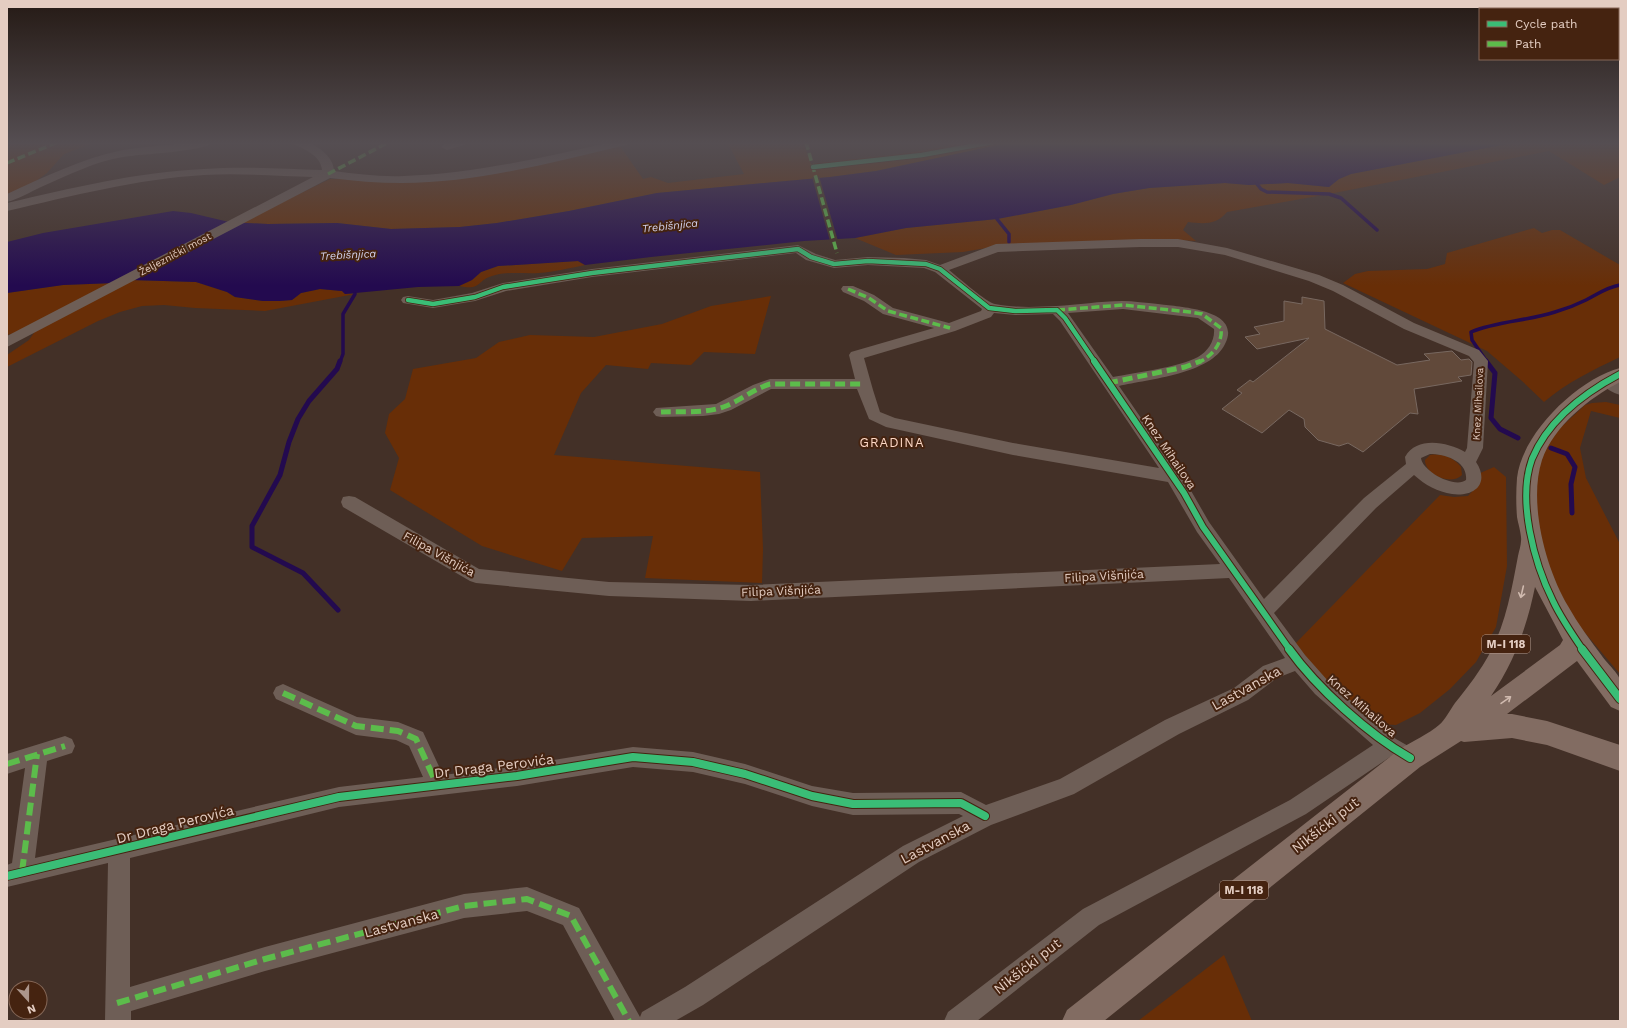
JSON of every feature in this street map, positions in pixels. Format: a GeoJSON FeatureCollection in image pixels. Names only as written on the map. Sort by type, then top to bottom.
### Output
{"type":"FeatureCollection","features":[{"type":"Feature","properties":{"kind":"main road","name":"M-I 118"},"geometry":{"type":"LineString","coordinates":[[1577,639],[1552,600],[1532,540],[1527,492],[1534,456],[1554,426],[1586,394],[1616,382]]}},
{"type":"Feature","properties":{"kind":"main road","name":"M-I 118"},"geometry":{"type":"LineString","coordinates":[[1448,734],[1492,672],[1503,652],[1517,614],[1532,540]]}},
{"type":"Feature","properties":{"kind":"main road"},"geometry":{"type":"LineString","coordinates":[[1577,639],[1620,699]]}},
{"type":"Feature","properties":{"kind":"main road","name":"Nikšićki put"},"geometry":{"type":"LineString","coordinates":[[1078,1021],[1400,752],[1448,734],[1489,711],[1569,653],[1577,639]]}},
{"type":"Feature","properties":{"kind":"main road"},"geometry":{"type":"LineString","coordinates":[[1448,734],[1476,728],[1512,726],[1547,733],[1620,758]]}},
{"type":"Feature","properties":{"kind":"street"},"geometry":{"type":"LineString","coordinates":[[7,198],[25,190]]}},
{"type":"Feature","properties":{"kind":"street"},"geometry":{"type":"LineString","coordinates":[[7,207],[82,190]]}},
{"type":"Feature","properties":{"kind":"street","name":"Željeznički most"},"geometry":{"type":"LineString","coordinates":[[39,327],[66,311],[296,190]]}},
{"type":"Feature","properties":{"kind":"street","name":"Knez Mihailova"},"geometry":{"type":"LineString","coordinates":[[940,269],[996,248],[1178,243],[1227,252],[1314,278],[1338,288],[1409,326],[1474,353],[1480,361],[1480,369],[1475,448],[1468,462]]}},
{"type":"Feature","properties":{"kind":"street"},"geometry":{"type":"LineString","coordinates":[[408,300],[433,304],[475,297],[502,287],[584,274],[798,249],[811,257],[834,264],[868,261],[926,264],[940,269],[989,308],[1015,311],[1057,310],[1123,305],[1202,314],[1221,328],[1222,337],[1217,347],[1203,360],[1185,366],[1108,383]]}},
{"type":"Feature","properties":{"kind":"street"},"geometry":{"type":"LineString","coordinates":[[848,289],[869,298],[888,310],[950,328]]}},
{"type":"Feature","properties":{"kind":"street","name":"Knez Mihailova"},"geometry":{"type":"LineString","coordinates":[[989,308],[986,314],[950,328],[856,355],[863,384],[874,415],[891,423],[1012,449],[1173,477]]}},
{"type":"Feature","properties":{"kind":"street","name":"Knez Mihailova"},"geometry":{"type":"LineString","coordinates":[[1057,310],[1065,318],[1184,493],[1203,527],[1233,571],[1264,611],[1298,661],[1322,688],[1341,705],[1400,752]]}},
{"type":"Feature","properties":{"kind":"street"},"geometry":{"type":"LineString","coordinates":[[7,342],[39,327]]}},
{"type":"Feature","properties":{"kind":"street"},"geometry":{"type":"LineString","coordinates":[[7,356],[29,340],[39,327]]}},
{"type":"Feature","properties":{"kind":"street"},"geometry":{"type":"LineString","coordinates":[[661,412],[702,410],[724,407],[743,398],[761,386],[770,384],[863,384]]}},
{"type":"Feature","properties":{"kind":"street"},"geometry":{"type":"LineString","coordinates":[[1430,448],[1450,451],[1468,462],[1474,469],[1474,482],[1470,486],[1462,488],[1444,487],[1425,478],[1415,465],[1414,458],[1416,453],[1422,449],[1430,448]]}},
{"type":"Feature","properties":{"kind":"street"},"geometry":{"type":"LineString","coordinates":[[1264,611],[1370,503],[1415,465]]}},
{"type":"Feature","properties":{"kind":"street","name":"Filipa Višnjića"},"geometry":{"type":"LineString","coordinates":[[349,502],[476,576],[609,589],[751,593],[1233,571]]}},
{"type":"Feature","properties":{"kind":"street","name":"Lastvanska"},"geometry":{"type":"LineString","coordinates":[[651,1021],[694,996],[911,854],[985,816],[1066,787],[1172,727],[1241,694],[1270,672],[1298,661]]}},
{"type":"Feature","properties":{"kind":"street"},"geometry":{"type":"LineString","coordinates":[[283,693],[356,726],[398,731],[416,739],[437,785]]}},
{"type":"Feature","properties":{"kind":"street"},"geometry":{"type":"LineString","coordinates":[[7,764],[65,746]]}},
{"type":"Feature","properties":{"kind":"street","name":"Nikšićki put"},"geometry":{"type":"LineString","coordinates":[[957,1021],[1092,917],[1400,752]]}},
{"type":"Feature","properties":{"kind":"street"},"geometry":{"type":"LineString","coordinates":[[15,874],[36,754]]}},
{"type":"Feature","properties":{"kind":"street","name":"Dr Draga Perovića"},"geometry":{"type":"LineString","coordinates":[[15,874],[340,797],[517,776],[633,757],[692,762],[745,774],[812,796],[853,804],[961,803],[985,816]]}},
{"type":"Feature","properties":{"kind":"street"},"geometry":{"type":"LineString","coordinates":[[118,1012],[119,850]]}},
{"type":"Feature","properties":{"kind":"street","name":"Lastvanska"},"geometry":{"type":"LineString","coordinates":[[118,1012],[265,959],[464,906],[527,899],[571,916],[628,1021]]}},
{"type":"Feature","properties":{"kind":"shaded area"},"geometry":{"type":"Polygon","coordinates":[[[7,190],[24,190],[7,202],[7,190]]]}},
{"type":"Feature","properties":{"kind":"shaded area"},"geometry":{"type":"Polygon","coordinates":[[[307,190],[690,190],[657,193],[569,211],[497,223],[460,227],[391,229],[337,223],[239,223],[307,190]]]}},
{"type":"Feature","properties":{"kind":"shaded area"},"geometry":{"type":"Polygon","coordinates":[[[1137,190],[1350,190],[1227,212],[1219,219],[1209,223],[1188,222],[1183,230],[1196,241],[1156,239],[998,246],[963,252],[896,255],[855,238],[906,228],[997,219],[1071,205],[1113,194],[1137,190]]]}},
{"type":"Feature","properties":{"kind":"shaded area"},"geometry":{"type":"Polygon","coordinates":[[[1534,228],[1542,233],[1552,230],[1560,230],[1620,265],[1620,357],[1571,383],[1544,402],[1487,351],[1343,283],[1355,274],[1368,271],[1427,269],[1445,264],[1447,253],[1534,228]]]}},
{"type":"Feature","properties":{"kind":"shaded area"},"geometry":{"type":"Polygon","coordinates":[[[578,261],[585,265],[545,272],[498,274],[487,278],[476,286],[459,286],[472,280],[481,272],[498,266],[578,261]]]}},
{"type":"Feature","properties":{"kind":"shaded area"},"geometry":{"type":"Polygon","coordinates":[[[131,280],[196,282],[227,292],[235,297],[263,301],[292,300],[301,293],[320,289],[342,291],[345,294],[355,294],[265,311],[164,305],[142,306],[120,312],[98,321],[7,367],[7,355],[29,340],[38,327],[7,335],[7,293],[63,285],[114,283],[131,280]]]}},
{"type":"Feature","properties":{"kind":"shaded area"},"geometry":{"type":"Polygon","coordinates":[[[771,296],[755,354],[704,352],[691,365],[651,363],[648,369],[606,365],[581,393],[554,455],[760,472],[763,549],[762,583],[645,578],[653,536],[582,538],[562,571],[482,546],[390,490],[399,458],[385,433],[389,414],[405,399],[413,369],[476,358],[499,342],[530,335],[594,337],[662,324],[711,306],[771,296]]]}},
{"type":"Feature","properties":{"kind":"shaded area"},"geometry":{"type":"Polygon","coordinates":[[[1606,402],[1620,405],[1620,418],[1591,411],[1580,448],[1586,478],[1620,544],[1620,674],[1569,614],[1542,551],[1534,498],[1541,455],[1559,429],[1585,405],[1606,402]]]}},
{"type":"Feature","properties":{"kind":"shaded area"},"geometry":{"type":"Polygon","coordinates":[[[1430,455],[1443,455],[1451,458],[1461,467],[1462,475],[1457,478],[1445,479],[1434,474],[1426,465],[1425,460],[1430,455]]]}},
{"type":"Feature","properties":{"kind":"shaded area"},"geometry":{"type":"Polygon","coordinates":[[[1494,467],[1506,477],[1507,566],[1496,627],[1476,662],[1450,689],[1420,713],[1396,725],[1379,724],[1352,709],[1294,645],[1440,495],[1454,497],[1468,496],[1477,486],[1478,474],[1494,467]]]}},
{"type":"Feature","properties":{"kind":"shaded area"},"geometry":{"type":"Polygon","coordinates":[[[1224,955],[1252,1021],[1138,1021],[1224,955]]]}},
{"type":"Feature","properties":{"kind":"water","name":"Trebišnjica"},"geometry":{"type":"Polygon","coordinates":[[[690,190],[1137,190],[1113,194],[1071,205],[997,219],[906,228],[855,238],[804,241],[585,265],[578,261],[498,266],[481,272],[472,280],[459,286],[418,287],[345,294],[342,291],[320,289],[301,293],[292,300],[279,301],[263,301],[235,297],[227,292],[196,282],[131,280],[114,283],[63,285],[7,293],[7,242],[43,233],[173,211],[191,213],[229,222],[268,224],[337,223],[391,229],[460,227],[497,223],[569,211],[657,193],[690,190]]]}},
{"type":"Feature","properties":{"kind":"pier"},"geometry":{"type":"Polygon","coordinates":[[[816,190],[823,190],[838,241],[830,241],[816,190]]]}},
{"type":"Feature","properties":{"kind":"building"},"geometry":{"type":"Polygon","coordinates":[[[1302,297],[1324,301],[1325,329],[1397,365],[1430,360],[1424,354],[1452,351],[1461,360],[1469,359],[1472,362],[1471,375],[1458,377],[1462,381],[1414,389],[1418,414],[1410,413],[1363,452],[1348,443],[1339,446],[1318,440],[1305,427],[1304,419],[1289,410],[1262,433],[1222,409],[1242,393],[1237,390],[1250,380],[1253,382],[1309,338],[1257,349],[1245,337],[1260,334],[1254,327],[1284,321],[1284,301],[1302,304],[1302,297]]]}},
{"type":"Feature","properties":{"kind":"waterway"},"geometry":{"type":"LineString","coordinates":[[1263,190],[1267,192],[1329,194],[1341,198],[1377,230]]}},
{"type":"Feature","properties":{"kind":"waterway"},"geometry":{"type":"LineString","coordinates":[[997,219],[1009,234],[1009,242]]}},
{"type":"Feature","properties":{"kind":"waterway"},"geometry":{"type":"LineString","coordinates":[[1487,362],[1472,340],[1471,332],[1481,328],[1559,311],[1578,304],[1607,289],[1620,285]]}},
{"type":"Feature","properties":{"kind":"waterway"},"geometry":{"type":"LineString","coordinates":[[340,362],[343,354],[343,314],[355,294]]}},
{"type":"Feature","properties":{"kind":"waterway"},"geometry":{"type":"LineString","coordinates":[[338,610],[303,573],[252,547],[252,526],[280,475],[289,442],[298,419],[309,401],[337,369],[340,361]]}},
{"type":"Feature","properties":{"kind":"waterway"},"geometry":{"type":"LineString","coordinates":[[1486,361],[1495,373],[1491,418],[1500,429],[1518,438]]}},
{"type":"Feature","properties":{"kind":"waterway"},"geometry":{"type":"LineString","coordinates":[[1551,448],[1567,454],[1575,467],[1571,484],[1572,513]]}},
{"type":"Feature","properties":{"kind":"marked path"},"geometry":{"type":"LineString","coordinates":[[819,190],[837,253]]}},
{"type":"Feature","properties":{"kind":"marked path"},"geometry":{"type":"LineString","coordinates":[[848,289],[869,298],[888,311],[950,328]]}},
{"type":"Feature","properties":{"kind":"marked path"},"geometry":{"type":"LineString","coordinates":[[1057,310],[1123,305],[1190,312],[1202,314],[1221,328],[1222,337],[1217,347],[1203,360],[1185,367],[1108,383]]}},
{"type":"Feature","properties":{"kind":"marked path"},"geometry":{"type":"LineString","coordinates":[[661,412],[694,412],[719,409],[758,388],[770,384],[863,384]]}},
{"type":"Feature","properties":{"kind":"marked path"},"geometry":{"type":"LineString","coordinates":[[283,693],[356,726],[398,731],[416,739],[437,785]]}},
{"type":"Feature","properties":{"kind":"marked path"},"geometry":{"type":"LineString","coordinates":[[7,764],[65,746]]}},
{"type":"Feature","properties":{"kind":"marked path"},"geometry":{"type":"LineString","coordinates":[[22,872],[37,754]]}},
{"type":"Feature","properties":{"kind":"marked path"},"geometry":{"type":"LineString","coordinates":[[117,1003],[265,959],[464,906],[527,899],[571,916],[629,1021]]}},
{"type":"Feature","properties":{"kind":"cycle path"},"geometry":{"type":"LineString","coordinates":[[408,300],[433,304],[475,297],[503,287],[592,273],[798,249],[811,257],[834,264],[868,261],[926,264],[940,269],[989,308],[1015,311],[1057,310],[1065,318],[1184,493],[1203,527],[1298,661],[1322,688],[1341,705],[1389,746],[1410,758]]}},
{"type":"Feature","properties":{"kind":"cycle path"},"geometry":{"type":"LineString","coordinates":[[1620,374],[1581,398],[1568,409],[1547,433],[1538,446],[1532,460],[1528,476],[1527,493],[1530,532],[1540,570],[1546,586],[1560,614],[1576,639],[1620,699]]}},
{"type":"Feature","properties":{"kind":"cycle path"},"geometry":{"type":"LineString","coordinates":[[7,876],[339,797],[517,776],[633,757],[693,762],[745,774],[812,796],[853,804],[961,803],[985,816]]}},
{"type":"Feature","properties":{"kind":"district","name":"GRADINA"},"geometry":{"type":"Point","coordinates":[892,442]}}]}
